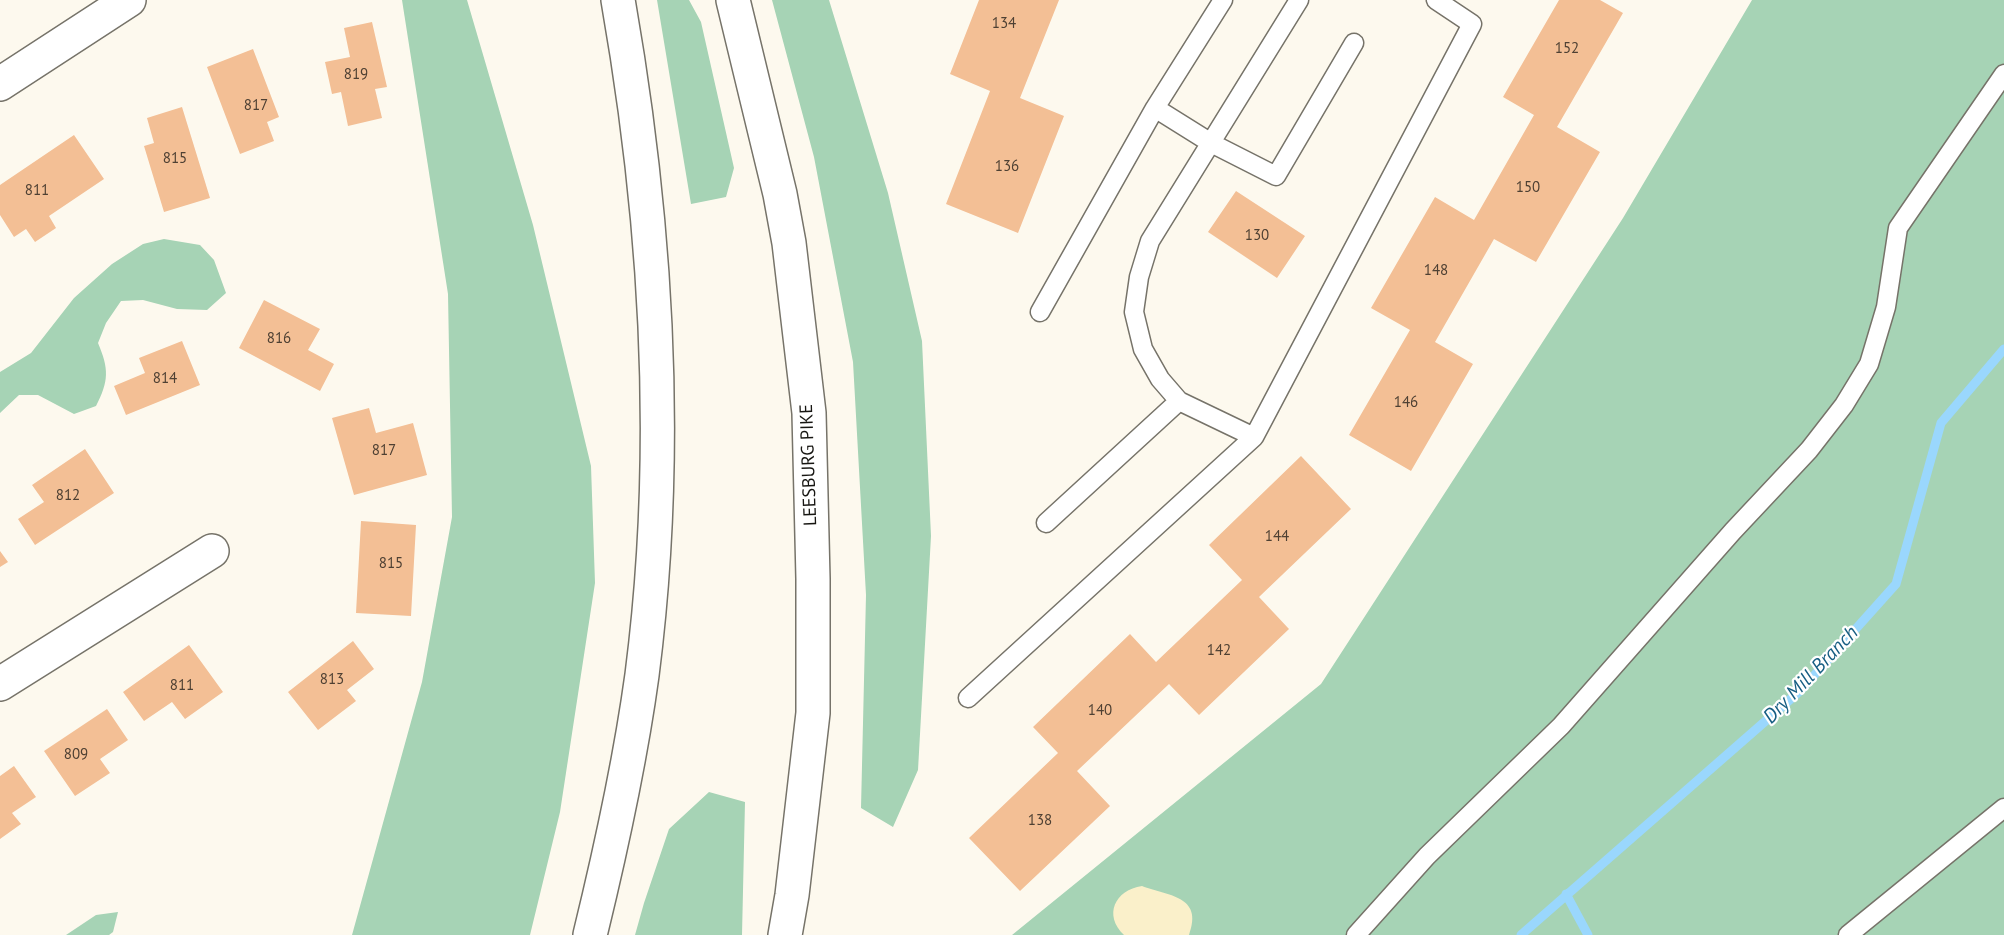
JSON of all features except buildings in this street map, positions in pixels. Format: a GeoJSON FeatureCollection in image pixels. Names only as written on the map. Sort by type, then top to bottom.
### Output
{"type":"FeatureCollection","features":[{"type":"Feature","properties":{"kind":"main road"},"geometry":{"type":"LineString","coordinates":[[0,84],[129,0]]}},
{"type":"Feature","properties":{"kind":"main road"},"geometry":{"type":"LineString","coordinates":[[590,935],[616,826],[642,675],[657,473],[656,329],[644,170],[618,0]]}},
{"type":"Feature","properties":{"kind":"main road","name":"LEESBURG PIKE"},"geometry":{"type":"LineString","coordinates":[[733,0],[784,213],[809,413],[813,713],[792,895],[784,935]]}},
{"type":"Feature","properties":{"kind":"main road"},"geometry":{"type":"LineString","coordinates":[[0,684],[212,551]]}},
{"type":"Feature","properties":{"kind":"lane"},"geometry":{"type":"LineString","coordinates":[[1040,312],[1155,108],[1223,0]]}},
{"type":"Feature","properties":{"kind":"lane"},"geometry":{"type":"LineString","coordinates":[[1254,437],[1179,401],[1160,379],[1143,349],[1134,312],[1139,277],[1150,241],[1299,0]]}},
{"type":"Feature","properties":{"kind":"lane"},"geometry":{"type":"LineString","coordinates":[[968,698],[1254,437],[1472,24],[1436,0]]}},
{"type":"Feature","properties":{"kind":"lane"},"geometry":{"type":"LineString","coordinates":[[1155,108],[1211,143],[1276,176],[1354,43]]}},
{"type":"Feature","properties":{"kind":"lane"},"geometry":{"type":"LineString","coordinates":[[1356,935],[1427,856],[1561,726],[1733,531],[1809,450],[1844,405],[1869,364],[1886,307],[1898,228],[2004,74]]}},
{"type":"Feature","properties":{"kind":"lane"},"geometry":{"type":"LineString","coordinates":[[1046,523],[1179,401]]}},
{"type":"Feature","properties":{"kind":"lane"},"geometry":{"type":"LineString","coordinates":[[1848,935],[2004,808]]}},
{"type":"Feature","properties":{"kind":"green space"},"geometry":{"type":"Polygon","coordinates":[[[402,0],[467,0],[533,225],[591,466],[595,583],[560,812],[530,935],[352,935],[422,682],[452,517],[448,294],[402,0]]]}},
{"type":"Feature","properties":{"kind":"green space"},"geometry":{"type":"Polygon","coordinates":[[[657,0],[689,0],[701,22],[734,168],[726,197],[691,204],[657,0]]]}},
{"type":"Feature","properties":{"kind":"green space"},"geometry":{"type":"Polygon","coordinates":[[[772,0],[829,0],[888,193],[922,341],[931,536],[918,770],[893,827],[861,808],[866,595],[853,362],[814,157],[772,0]]]}},
{"type":"Feature","properties":{"kind":"green space"},"geometry":{"type":"Polygon","coordinates":[[[1752,0],[2004,0],[2004,935],[1012,935],[1321,684],[1623,218],[1752,0]]]}},
{"type":"Feature","properties":{"kind":"green space"},"geometry":{"type":"Polygon","coordinates":[[[164,239],[200,245],[214,260],[226,293],[207,310],[177,309],[143,300],[121,301],[106,323],[98,343],[106,375],[96,406],[74,414],[38,395],[19,395],[0,413],[0,372],[31,353],[74,298],[112,264],[143,244],[164,239]]]}},
{"type":"Feature","properties":{"kind":"green space"},"geometry":{"type":"Polygon","coordinates":[[[709,792],[745,802],[742,935],[635,935],[669,829],[709,792]]]}},
{"type":"Feature","properties":{"kind":"green space"},"geometry":{"type":"Polygon","coordinates":[[[118,912],[113,932],[109,935],[66,935],[96,915],[118,912]]]}},
{"type":"Feature","properties":{"kind":"sand"},"geometry":{"type":"Polygon","coordinates":[[[1142,886],[1172,895],[1187,905],[1192,912],[1189,935],[1124,935],[1114,919],[1115,905],[1125,893],[1142,886]]]}},
{"type":"Feature","properties":{"kind":"waterway","name":"Dry Mill Branch"},"geometry":{"type":"LineString","coordinates":[[1521,935],[1801,690],[1896,584],[1941,423],[2004,349]]}},
{"type":"Feature","properties":{"kind":"waterway"},"geometry":{"type":"LineString","coordinates":[[1566,894],[1588,935]]}}]}
